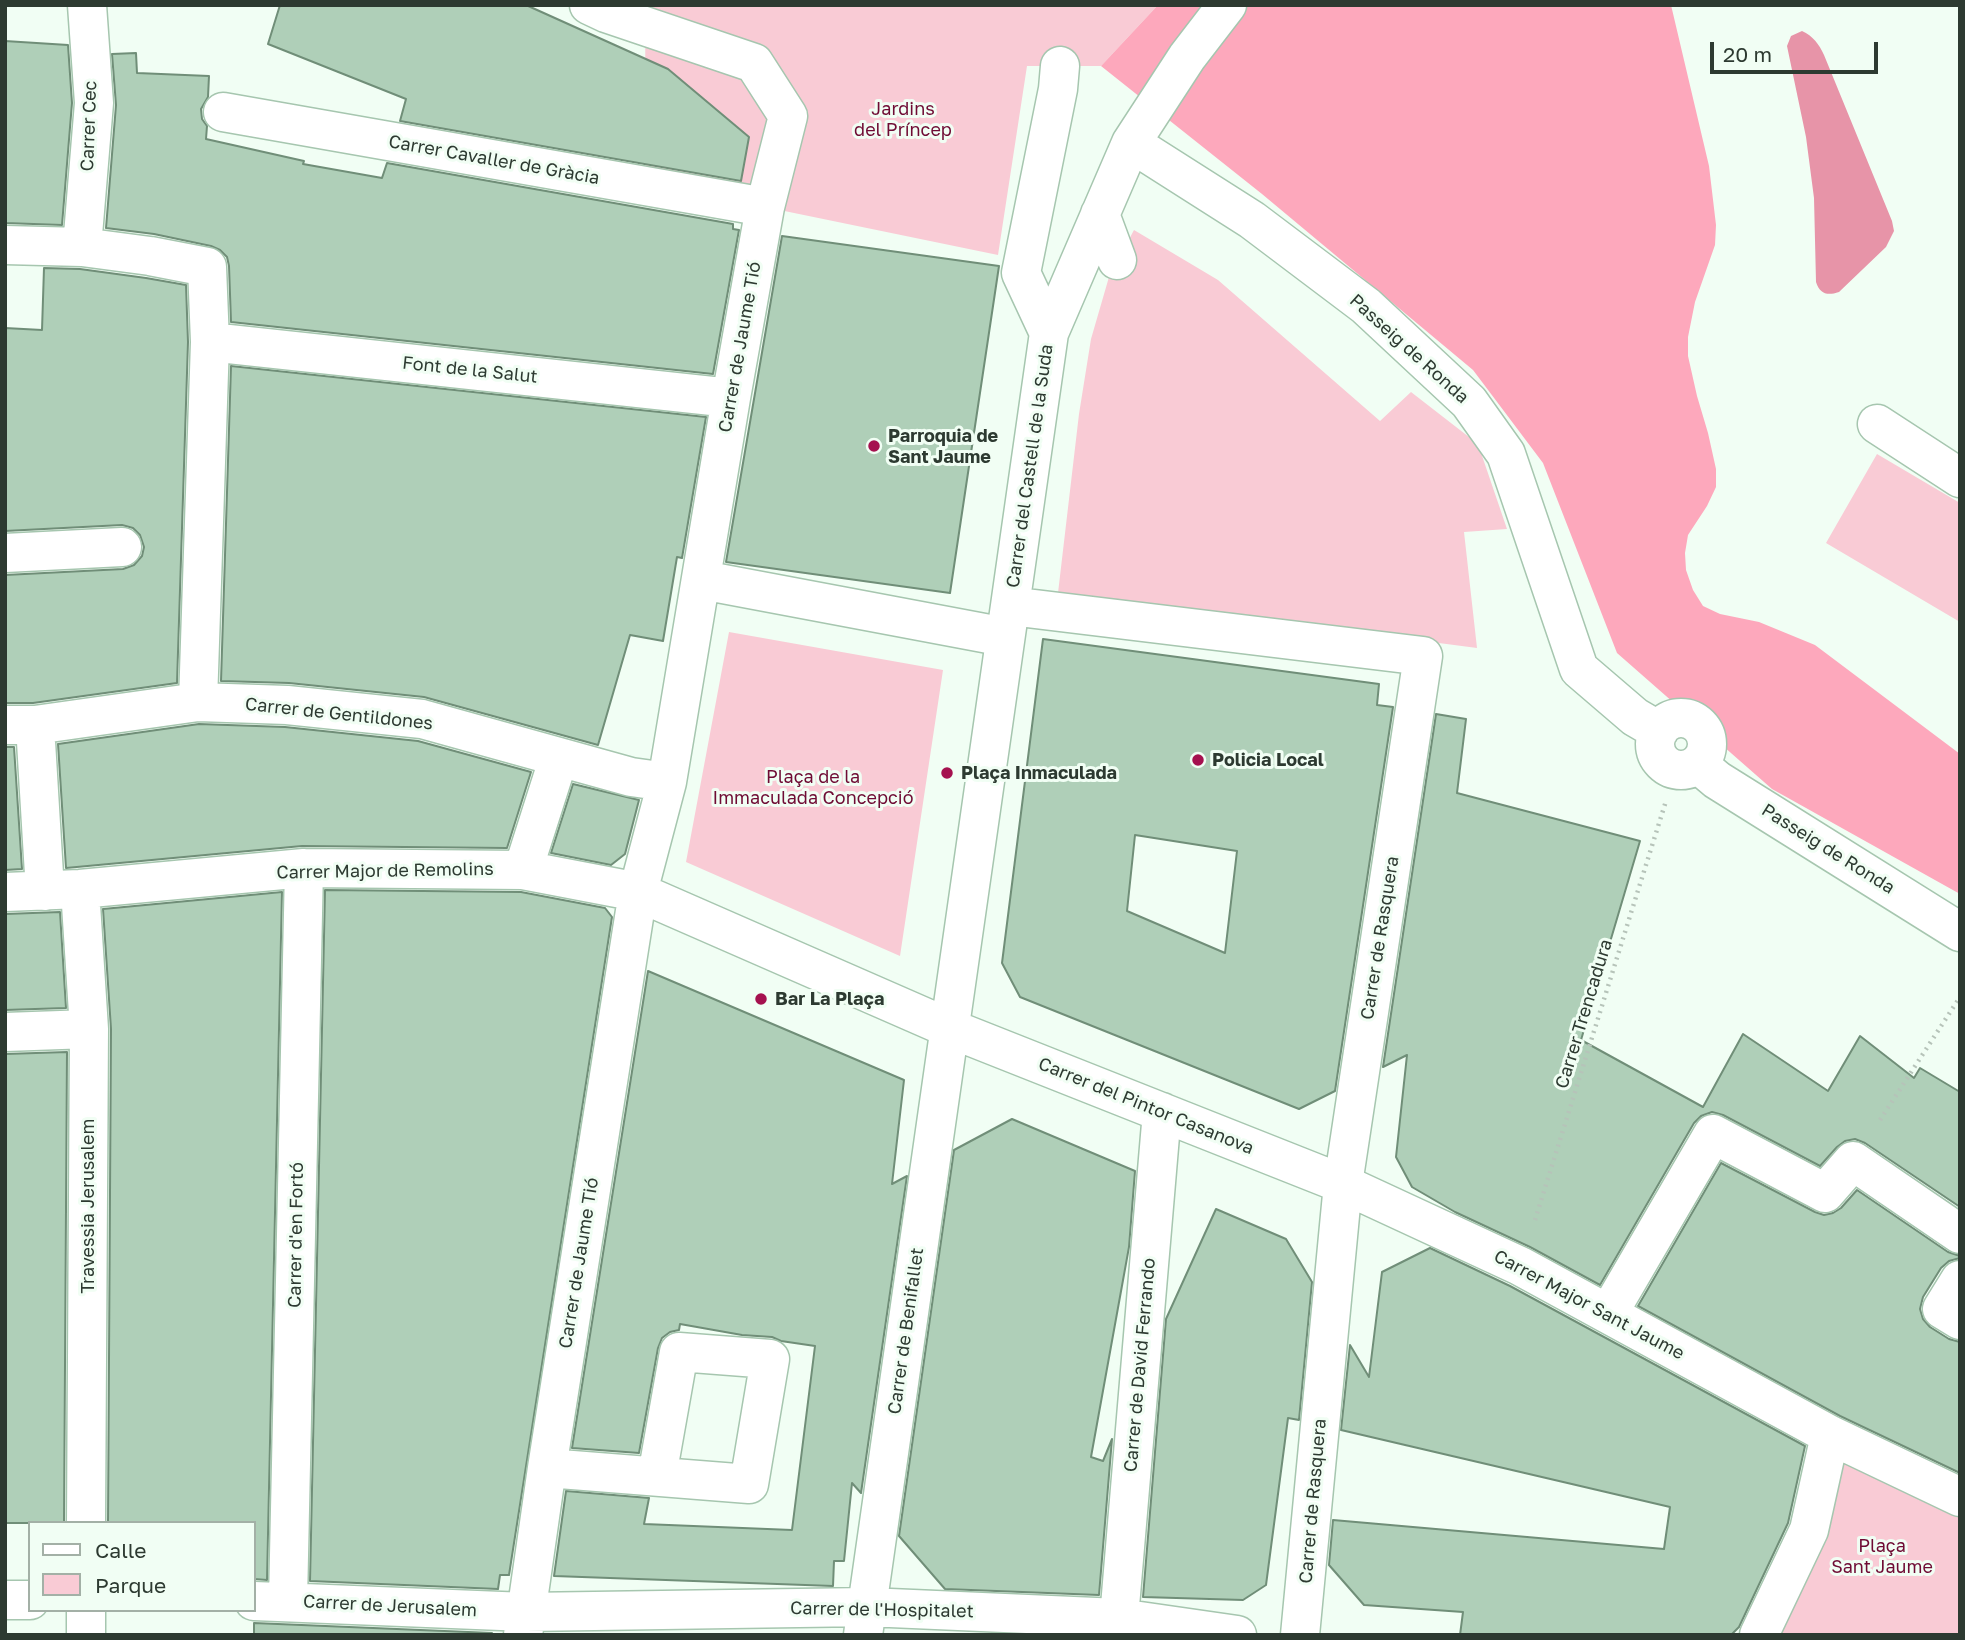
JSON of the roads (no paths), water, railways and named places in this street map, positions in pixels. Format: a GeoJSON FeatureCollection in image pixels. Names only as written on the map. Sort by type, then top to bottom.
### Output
{"type":"FeatureCollection","features":[{"type":"Feature","properties":{"kind":"street","name":"Carrer Cec"},"geometry":{"type":"LineString","coordinates":[[82,247],[94,103],[87,5]]}},
{"type":"Feature","properties":{"kind":"street","name":"Carrer de Jaume Tió"},"geometry":{"type":"LineString","coordinates":[[589,5],[754,62],[788,116],[765,207],[702,580]]}},
{"type":"Feature","properties":{"kind":"street","name":"Carrer del Castell de la Suda"},"geometry":{"type":"LineString","coordinates":[[1008,622],[1049,333],[1131,143],[1187,57],[1227,5]]}},
{"type":"Feature","properties":{"kind":"street"},"geometry":{"type":"LineString","coordinates":[[1049,333],[1021,273],[1052,124],[1060,66]]}},
{"type":"Feature","properties":{"kind":"street","name":"Carrer Cavaller de Gràcia"},"geometry":{"type":"LineString","coordinates":[[223,112],[765,207]]}},
{"type":"Feature","properties":{"kind":"street","name":"Passeig de Ronda"},"geometry":{"type":"LineString","coordinates":[[1131,143],[1252,220],[1366,306],[1469,402],[1506,454],[1579,668],[1635,717],[1659,731],[1672,719],[1684,718],[1698,724],[1705,733],[1708,744],[1703,759],[1685,767],[1717,780],[1960,932]]}},
{"type":"Feature","properties":{"kind":"street"},"geometry":{"type":"LineString","coordinates":[[1100,214],[1117,260]]}},
{"type":"Feature","properties":{"kind":"street"},"geometry":{"type":"LineString","coordinates":[[5,245],[82,247],[208,267],[210,342],[198,702]]}},
{"type":"Feature","properties":{"kind":"street","name":"Font de la Salut"},"geometry":{"type":"LineString","coordinates":[[210,342],[731,398]]}},
{"type":"Feature","properties":{"kind":"street"},"geometry":{"type":"LineString","coordinates":[[1877,424],[1960,478]]}},
{"type":"Feature","properties":{"kind":"street"},"geometry":{"type":"LineString","coordinates":[[5,552],[122,547]]}},
{"type":"Feature","properties":{"kind":"street"},"geometry":{"type":"LineString","coordinates":[[702,580],[1008,622],[949,1028],[638,892],[667,782],[702,580]]}},
{"type":"Feature","properties":{"kind":"street","name":"Carrer de Rasquera"},"geometry":{"type":"LineString","coordinates":[[1008,622],[1423,656],[1343,1184],[1300,1635]]}},
{"type":"Feature","properties":{"kind":"street","name":"Carrer de Gentildones"},"geometry":{"type":"LineString","coordinates":[[20,725],[198,702],[287,705],[422,719],[631,778],[667,782]]}},
{"type":"Feature","properties":{"kind":"street","name":"Travessia Jerusalem"},"geometry":{"type":"LineString","coordinates":[[20,725],[63,890],[89,1029],[86,1521]]}},
{"type":"Feature","properties":{"kind":"street"},"geometry":{"type":"LineString","coordinates":[[523,870],[559,757]]}},
{"type":"Feature","properties":{"kind":"street","name":"Carrer Major de Remolins"},"geometry":{"type":"LineString","coordinates":[[5,892],[63,890],[304,868],[523,870],[638,892]]}},
{"type":"Feature","properties":{"kind":"street","name":"Carrer d'en Fortó"},"geometry":{"type":"LineString","coordinates":[[271,1601],[304,868]]}},
{"type":"Feature","properties":{"kind":"street","name":"Carrer de Jaume Tió"},"geometry":{"type":"LineString","coordinates":[[524,1624],[638,892]]}},
{"type":"Feature","properties":{"kind":"street","name":"Carrer del Pintor Casanova"},"geometry":{"type":"LineString","coordinates":[[949,1028],[1343,1184]]}},
{"type":"Feature","properties":{"kind":"street","name":"Carrer de Benifallet"},"geometry":{"type":"LineString","coordinates":[[865,1621],[949,1028]]}},
{"type":"Feature","properties":{"kind":"street"},"geometry":{"type":"LineString","coordinates":[[5,1032],[89,1029]]}},
{"type":"Feature","properties":{"kind":"street","name":"Carrer de David Ferrando"},"geometry":{"type":"LineString","coordinates":[[1119,1618],[1162,1112]]}},
{"type":"Feature","properties":{"kind":"street"},"geometry":{"type":"LineString","coordinates":[[1608,1314],[1713,1134],[1825,1193],[1853,1161],[1960,1234]]}},
{"type":"Feature","properties":{"kind":"street","name":"Carrer Major Sant Jaume"},"geometry":{"type":"LineString","coordinates":[[1343,1184],[1520,1266],[1830,1435]]}},
{"type":"Feature","properties":{"kind":"street"},"geometry":{"type":"LineString","coordinates":[[1960,1280],[1942,1309],[1960,1320]]}},
{"type":"Feature","properties":{"kind":"street"},"geometry":{"type":"LineString","coordinates":[[1759,1635],[1809,1530],[1830,1435],[1960,1497]]}},
{"type":"Feature","properties":{"kind":"street"},"geometry":{"type":"LineString","coordinates":[[547,1468],[657,1476]]}},
{"type":"Feature","properties":{"kind":"street"},"geometry":{"type":"LineString","coordinates":[[5,1600],[28,1600]]}},
{"type":"Feature","properties":{"kind":"street","name":"Carrer de Jerusalem"},"geometry":{"type":"LineString","coordinates":[[271,1601],[524,1624]]}},
{"type":"Feature","properties":{"kind":"street"},"geometry":{"type":"LineString","coordinates":[[86,1612],[86,1635]]}},
{"type":"Feature","properties":{"kind":"street","name":"Carrer de l'Hospitalet"},"geometry":{"type":"LineString","coordinates":[[524,1624],[1119,1618],[1237,1635]]}},
{"type":"Feature","properties":{"kind":"place","name":"Parroquia de Sant Jaume"},"geometry":{"type":"Point","coordinates":[874,446]}},
{"type":"Feature","properties":{"kind":"place","name":"Policia Local"},"geometry":{"type":"Point","coordinates":[1198,760]}},
{"type":"Feature","properties":{"kind":"place","name":"Plaça Inmaculada"},"geometry":{"type":"Point","coordinates":[947,773]}},
{"type":"Feature","properties":{"kind":"place","name":"Bar La Plaça"},"geometry":{"type":"Point","coordinates":[761,999]}},
{"type":"Feature","properties":{"kind":"park label","name":"Jardins del Príncep"},"geometry":{"type":"Point","coordinates":[903,119]}},
{"type":"Feature","properties":{"kind":"park label","name":"Plaça de la Immaculada Concepció"},"geometry":{"type":"Point","coordinates":[813,787]}},
{"type":"Feature","properties":{"kind":"park label","name":"Plaça Sant Jaume"},"geometry":{"type":"Point","coordinates":[1882,1556]}}]}
